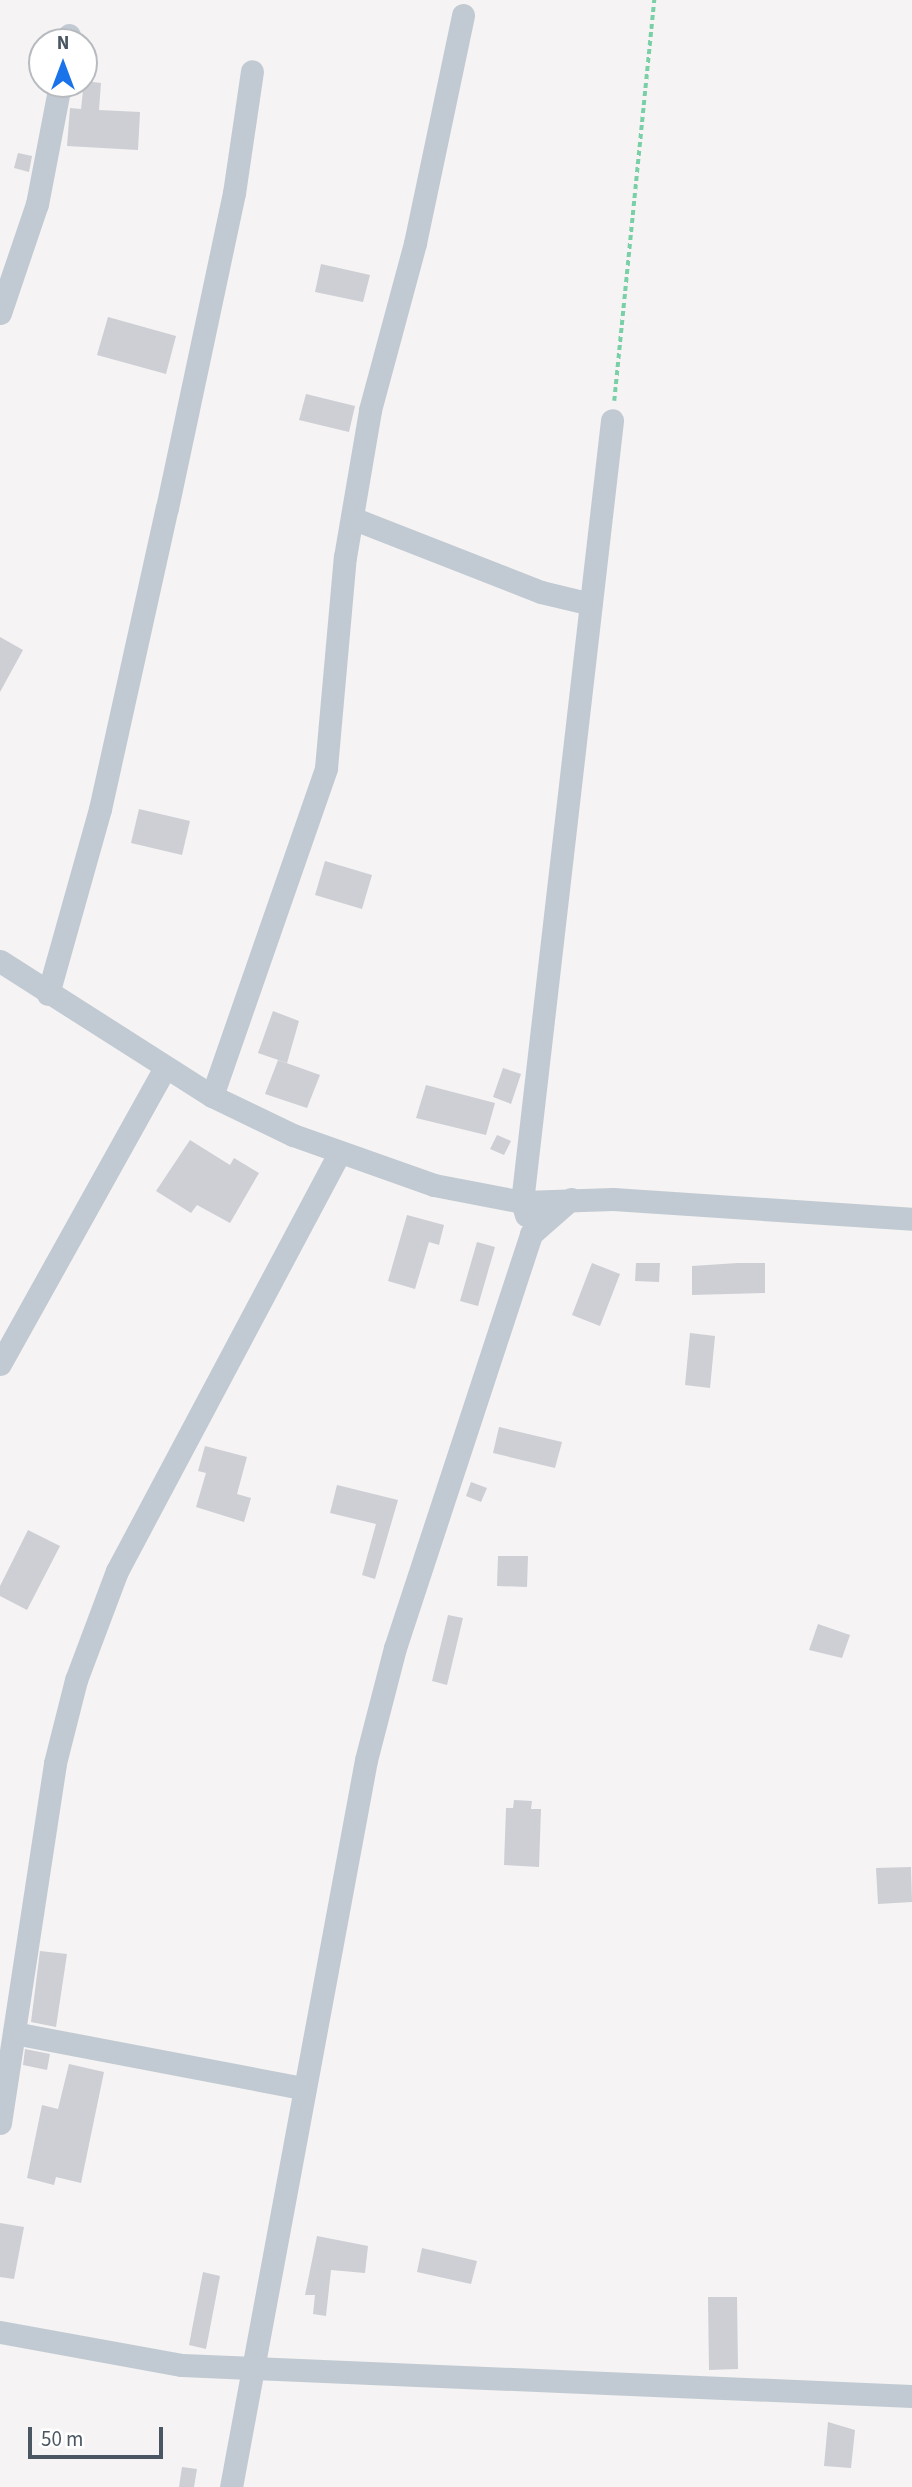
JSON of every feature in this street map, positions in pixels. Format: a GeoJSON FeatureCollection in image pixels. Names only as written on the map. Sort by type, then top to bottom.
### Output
{"type":"FeatureCollection","features":[{"type":"Feature","properties":{"kind":"street"},"geometry":{"type":"LineString","coordinates":[[212,1096],[326,768],[352,518],[370,410],[415,243],[463,15]]}},
{"type":"Feature","properties":{"kind":"street"},"geometry":{"type":"LineString","coordinates":[[48,994],[100,809],[161,534],[234,193],[252,71]]}},
{"type":"Feature","properties":{"kind":"street"},"geometry":{"type":"LineString","coordinates":[[0,313],[37,204],[57,98]]}},
{"type":"Feature","properties":{"kind":"street"},"geometry":{"type":"LineString","coordinates":[[531,1234],[522,1202],[612,420]]}},
{"type":"Feature","properties":{"kind":"street"},"geometry":{"type":"LineString","coordinates":[[352,518],[541,592],[591,604]]}},
{"type":"Feature","properties":{"kind":"street"},"geometry":{"type":"LineString","coordinates":[[0,961],[165,1069],[212,1096],[339,1153],[434,1185],[522,1202],[571,1199],[912,1219]]}},
{"type":"Feature","properties":{"kind":"street"},"geometry":{"type":"LineString","coordinates":[[0,1364],[165,1069]]}},
{"type":"Feature","properties":{"kind":"street"},"geometry":{"type":"LineString","coordinates":[[0,2123],[55,1763],[76,1680],[117,1571],[339,1153]]}},
{"type":"Feature","properties":{"kind":"street"},"geometry":{"type":"LineString","coordinates":[[231,2487],[366,1760],[395,1647],[531,1234],[571,1199]]}},
{"type":"Feature","properties":{"kind":"street"},"geometry":{"type":"LineString","coordinates":[[14,2033],[303,2088]]}},
{"type":"Feature","properties":{"kind":"street"},"geometry":{"type":"LineString","coordinates":[[0,2332],[117,2357],[252,2367],[912,2396]]}},
{"type":"Feature","properties":{"kind":"path"},"geometry":{"type":"LineString","coordinates":[[612,420],[654,0]]}},
{"type":"Feature","properties":{"kind":"building"},"geometry":{"type":"Polygon","coordinates":[[[98,83],[101,83],[99,110],[140,112],[138,150],[67,146],[70,108],[81,109],[82,98],[98,98],[98,83]]]}},
{"type":"Feature","properties":{"kind":"building"},"geometry":{"type":"Polygon","coordinates":[[[18,153],[32,156],[29,172],[14,168],[18,153]]]}},
{"type":"Feature","properties":{"kind":"building"},"geometry":{"type":"Polygon","coordinates":[[[321,264],[370,275],[363,302],[315,292],[321,264]]]}},
{"type":"Feature","properties":{"kind":"building"},"geometry":{"type":"Polygon","coordinates":[[[108,317],[176,336],[166,374],[97,355],[108,317]]]}},
{"type":"Feature","properties":{"kind":"building"},"geometry":{"type":"Polygon","coordinates":[[[306,394],[355,406],[349,432],[299,420],[306,394]]]}},
{"type":"Feature","properties":{"kind":"building"},"geometry":{"type":"Polygon","coordinates":[[[0,637],[23,650],[0,692],[0,637]]]}},
{"type":"Feature","properties":{"kind":"building"},"geometry":{"type":"Polygon","coordinates":[[[139,809],[190,821],[182,855],[131,843],[139,809]]]}},
{"type":"Feature","properties":{"kind":"building"},"geometry":{"type":"Polygon","coordinates":[[[325,861],[372,875],[362,909],[315,895],[325,861]]]}},
{"type":"Feature","properties":{"kind":"building"},"geometry":{"type":"Polygon","coordinates":[[[273,1011],[299,1021],[287,1063],[258,1053],[273,1011]]]}},
{"type":"Feature","properties":{"kind":"building"},"geometry":{"type":"Polygon","coordinates":[[[278,1060],[320,1075],[307,1108],[265,1094],[278,1060]]]}},
{"type":"Feature","properties":{"kind":"building"},"geometry":{"type":"Polygon","coordinates":[[[503,1068],[521,1074],[511,1104],[493,1097],[503,1068]]]}},
{"type":"Feature","properties":{"kind":"building"},"geometry":{"type":"Polygon","coordinates":[[[426,1085],[495,1103],[486,1135],[416,1118],[426,1085]]]}},
{"type":"Feature","properties":{"kind":"building"},"geometry":{"type":"Polygon","coordinates":[[[497,1135],[511,1141],[504,1155],[490,1149],[497,1135]]]}},
{"type":"Feature","properties":{"kind":"building"},"geometry":{"type":"Polygon","coordinates":[[[190,1140],[230,1165],[234,1158],[259,1173],[230,1223],[197,1205],[191,1213],[156,1191],[190,1140]]]}},
{"type":"Feature","properties":{"kind":"building"},"geometry":{"type":"Polygon","coordinates":[[[407,1215],[444,1225],[439,1245],[429,1242],[415,1289],[388,1281],[407,1215]]]}},
{"type":"Feature","properties":{"kind":"building"},"geometry":{"type":"Polygon","coordinates":[[[477,1242],[495,1247],[478,1306],[460,1301],[477,1242]]]}},
{"type":"Feature","properties":{"kind":"building"},"geometry":{"type":"Polygon","coordinates":[[[592,1263],[620,1274],[600,1326],[572,1315],[592,1263]]]}},
{"type":"Feature","properties":{"kind":"building"},"geometry":{"type":"Polygon","coordinates":[[[636,1263],[660,1263],[659,1282],[635,1281],[636,1263]]]}},
{"type":"Feature","properties":{"kind":"building"},"geometry":{"type":"Polygon","coordinates":[[[765,1263],[765,1293],[692,1295],[692,1266],[765,1263]]]}},
{"type":"Feature","properties":{"kind":"building"},"geometry":{"type":"Polygon","coordinates":[[[690,1333],[715,1336],[710,1388],[685,1385],[690,1333]]]}},
{"type":"Feature","properties":{"kind":"building"},"geometry":{"type":"Polygon","coordinates":[[[499,1427],[562,1442],[555,1468],[493,1453],[499,1427]]]}},
{"type":"Feature","properties":{"kind":"building"},"geometry":{"type":"Polygon","coordinates":[[[205,1446],[247,1457],[237,1494],[251,1498],[244,1522],[196,1507],[206,1473],[198,1471],[205,1446]]]}},
{"type":"Feature","properties":{"kind":"building"},"geometry":{"type":"Polygon","coordinates":[[[471,1482],[487,1488],[481,1502],[466,1496],[471,1482]]]}},
{"type":"Feature","properties":{"kind":"building"},"geometry":{"type":"Polygon","coordinates":[[[337,1485],[398,1500],[375,1579],[362,1575],[376,1524],[330,1513],[337,1485]]]}},
{"type":"Feature","properties":{"kind":"building"},"geometry":{"type":"Polygon","coordinates":[[[28,1530],[60,1546],[27,1610],[0,1596],[0,1586],[28,1530]]]}},
{"type":"Feature","properties":{"kind":"building"},"geometry":{"type":"Polygon","coordinates":[[[498,1556],[528,1556],[527,1587],[497,1586],[498,1556]]]}},
{"type":"Feature","properties":{"kind":"building"},"geometry":{"type":"Polygon","coordinates":[[[448,1615],[463,1618],[447,1685],[432,1681],[448,1615]]]}},
{"type":"Feature","properties":{"kind":"building"},"geometry":{"type":"Polygon","coordinates":[[[818,1624],[850,1635],[842,1658],[809,1650],[818,1624]]]}},
{"type":"Feature","properties":{"kind":"building"},"geometry":{"type":"Polygon","coordinates":[[[514,1800],[532,1801],[531,1809],[541,1809],[539,1867],[504,1865],[506,1808],[513,1808],[514,1800]]]}},
{"type":"Feature","properties":{"kind":"building"},"geometry":{"type":"Polygon","coordinates":[[[911,1867],[912,1902],[878,1904],[876,1868],[911,1867]]]}},
{"type":"Feature","properties":{"kind":"building"},"geometry":{"type":"Polygon","coordinates":[[[40,1951],[67,1954],[56,2027],[31,2022],[40,1951]]]}},
{"type":"Feature","properties":{"kind":"building"},"geometry":{"type":"Polygon","coordinates":[[[25,2049],[50,2054],[47,2070],[23,2065],[25,2049]]]}},
{"type":"Feature","properties":{"kind":"building"},"geometry":{"type":"Polygon","coordinates":[[[69,2064],[104,2072],[81,2183],[56,2177],[54,2185],[27,2178],[42,2105],[58,2109],[69,2064]]]}},
{"type":"Feature","properties":{"kind":"building"},"geometry":{"type":"Polygon","coordinates":[[[0,2223],[24,2227],[14,2279],[0,2277],[0,2223]]]}},
{"type":"Feature","properties":{"kind":"building"},"geometry":{"type":"Polygon","coordinates":[[[317,2236],[368,2246],[365,2273],[331,2270],[326,2316],[313,2314],[315,2295],[305,2295],[317,2236]]]}},
{"type":"Feature","properties":{"kind":"building"},"geometry":{"type":"Polygon","coordinates":[[[422,2248],[477,2261],[471,2284],[417,2272],[422,2248]]]}},
{"type":"Feature","properties":{"kind":"building"},"geometry":{"type":"Polygon","coordinates":[[[203,2272],[220,2276],[206,2349],[189,2345],[203,2272]]]}},
{"type":"Feature","properties":{"kind":"building"},"geometry":{"type":"Polygon","coordinates":[[[708,2297],[737,2297],[738,2369],[709,2370],[708,2297]]]}},
{"type":"Feature","properties":{"kind":"building"},"geometry":{"type":"Polygon","coordinates":[[[828,2422],[855,2430],[851,2468],[824,2466],[828,2422]]]}},
{"type":"Feature","properties":{"kind":"building"},"geometry":{"type":"Polygon","coordinates":[[[182,2467],[197,2469],[194,2487],[179,2487],[182,2467]]]}}]}
